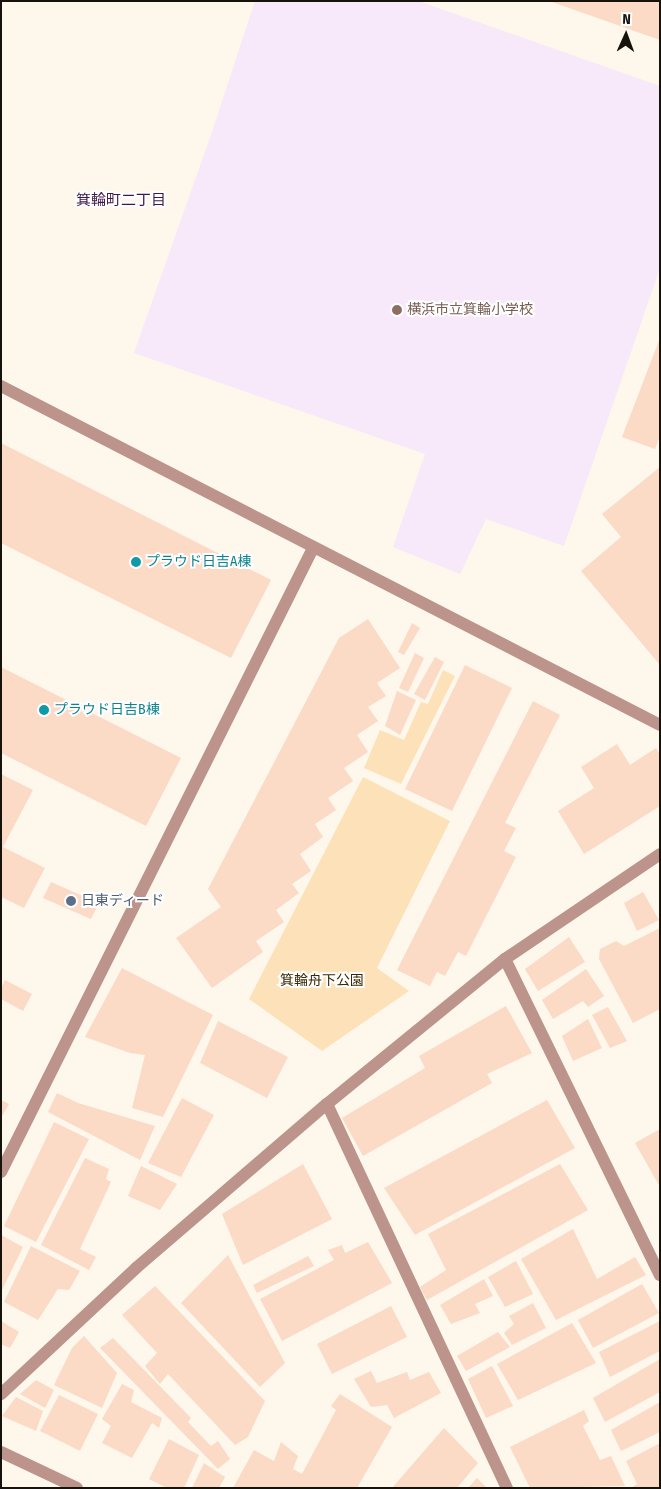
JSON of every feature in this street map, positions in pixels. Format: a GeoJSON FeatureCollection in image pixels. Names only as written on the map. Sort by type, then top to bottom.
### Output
{"type":"FeatureCollection","features":[{"type":"Feature","properties":{"kind":"street"},"geometry":{"type":"LineString","coordinates":[[1,386],[660,725]]}},
{"type":"Feature","properties":{"kind":"street"},"geometry":{"type":"LineString","coordinates":[[1,1172],[313,548]]}},
{"type":"Feature","properties":{"kind":"street"},"geometry":{"type":"LineString","coordinates":[[1,1394],[136,1268],[328,1104],[506,959],[660,854]]}},
{"type":"Feature","properties":{"kind":"street"},"geometry":{"type":"LineString","coordinates":[[506,959],[660,1275]]}},
{"type":"Feature","properties":{"kind":"street"},"geometry":{"type":"LineString","coordinates":[[328,1104],[507,1488]]}},
{"type":"Feature","properties":{"kind":"street"},"geometry":{"type":"LineString","coordinates":[[1,1452],[77,1488]]}},
{"type":"Feature","properties":{"kind":"shaded area","name":"横浜市立箕輪小学校"},"geometry":{"type":"Polygon","coordinates":[[[255,1],[418,1],[660,86],[660,268],[564,546],[486,519],[460,574],[393,547],[425,454],[134,353],[212,132],[255,1]]]}},
{"type":"Feature","properties":{"kind":"green space"},"geometry":{"type":"Polygon","coordinates":[[[443,670],[455,676],[401,784],[364,768],[380,730],[404,740],[421,702],[428,704],[443,670]]]}},
{"type":"Feature","properties":{"kind":"green space","name":"箕輪舟下公園"},"geometry":{"type":"Polygon","coordinates":[[[363,777],[450,821],[377,968],[409,991],[322,1051],[249,999],[363,777]]]}},
{"type":"Feature","properties":{"kind":"building"},"geometry":{"type":"Polygon","coordinates":[[[660,1],[660,40],[552,2],[660,1]]]}},
{"type":"Feature","properties":{"kind":"building"},"geometry":{"type":"Polygon","coordinates":[[[660,338],[660,436],[655,449],[622,437],[660,338]]]}},
{"type":"Feature","properties":{"kind":"building","name":"プラウド日吉A棟"},"geometry":{"type":"Polygon","coordinates":[[[1,443],[271,580],[231,658],[1,543],[1,443]]]}},
{"type":"Feature","properties":{"kind":"building"},"geometry":{"type":"Polygon","coordinates":[[[660,467],[660,665],[581,571],[621,537],[602,514],[660,467]]]}},
{"type":"Feature","properties":{"kind":"building"},"geometry":{"type":"Polygon","coordinates":[[[368,619],[400,668],[377,683],[386,696],[368,707],[378,721],[357,735],[368,752],[344,768],[353,781],[328,798],[336,810],[315,824],[323,837],[300,854],[311,871],[292,884],[299,893],[276,910],[284,922],[256,941],[263,952],[212,988],[176,938],[221,907],[208,889],[339,638],[368,619]]]}},
{"type":"Feature","properties":{"kind":"building"},"geometry":{"type":"Polygon","coordinates":[[[412,623],[420,628],[404,655],[398,652],[412,623]]]}},
{"type":"Feature","properties":{"kind":"building"},"geometry":{"type":"Polygon","coordinates":[[[415,653],[424,658],[408,692],[399,688],[415,653]]]}},
{"type":"Feature","properties":{"kind":"building"},"geometry":{"type":"Polygon","coordinates":[[[435,657],[444,662],[425,700],[414,694],[435,657]]]}},
{"type":"Feature","properties":{"kind":"building"},"geometry":{"type":"Polygon","coordinates":[[[465,665],[512,688],[452,811],[405,789],[465,665]]]}},
{"type":"Feature","properties":{"kind":"building","name":"プラウド日吉B棟"},"geometry":{"type":"Polygon","coordinates":[[[1,667],[181,758],[146,826],[1,753],[1,667]]]}},
{"type":"Feature","properties":{"kind":"building"},"geometry":{"type":"Polygon","coordinates":[[[397,691],[416,700],[400,735],[385,726],[397,691]]]}},
{"type":"Feature","properties":{"kind":"building"},"geometry":{"type":"Polygon","coordinates":[[[533,701],[560,715],[505,823],[516,828],[504,851],[516,857],[466,956],[458,952],[445,976],[437,972],[430,986],[397,970],[533,701]]]}},
{"type":"Feature","properties":{"kind":"building"},"geometry":{"type":"Polygon","coordinates":[[[617,744],[630,765],[656,748],[660,754],[660,806],[584,854],[558,811],[594,788],[581,767],[617,744]]]}},
{"type":"Feature","properties":{"kind":"building"},"geometry":{"type":"Polygon","coordinates":[[[1,774],[33,790],[3,847],[45,868],[24,908],[1,897],[1,774]]]}},
{"type":"Feature","properties":{"kind":"building","name":"日東ディード"},"geometry":{"type":"Polygon","coordinates":[[[51,882],[99,903],[91,919],[43,898],[51,882]]]}},
{"type":"Feature","properties":{"kind":"building"},"geometry":{"type":"Polygon","coordinates":[[[643,892],[659,920],[637,931],[624,903],[643,892]]]}},
{"type":"Feature","properties":{"kind":"building"},"geometry":{"type":"Polygon","coordinates":[[[660,928],[660,1009],[633,1023],[599,959],[600,949],[616,941],[624,946],[660,928]]]}},
{"type":"Feature","properties":{"kind":"building"},"geometry":{"type":"Polygon","coordinates":[[[569,937],[585,962],[538,991],[525,969],[569,937]]]}},
{"type":"Feature","properties":{"kind":"building"},"geometry":{"type":"Polygon","coordinates":[[[122,968],[213,1015],[163,1117],[132,1108],[145,1055],[130,1053],[85,1037],[122,968]]]}},
{"type":"Feature","properties":{"kind":"building"},"geometry":{"type":"Polygon","coordinates":[[[586,969],[604,996],[588,1007],[583,1001],[553,1019],[542,1000],[586,969]]]}},
{"type":"Feature","properties":{"kind":"building"},"geometry":{"type":"Polygon","coordinates":[[[5,980],[32,994],[23,1011],[1,999],[1,989],[5,980]]]}},
{"type":"Feature","properties":{"kind":"building"},"geometry":{"type":"Polygon","coordinates":[[[506,1006],[532,1053],[487,1074],[492,1083],[363,1156],[342,1118],[425,1068],[419,1056],[506,1006]]]}},
{"type":"Feature","properties":{"kind":"building"},"geometry":{"type":"Polygon","coordinates":[[[608,1007],[627,1041],[610,1048],[592,1015],[608,1007]]]}},
{"type":"Feature","properties":{"kind":"building"},"geometry":{"type":"Polygon","coordinates":[[[588,1019],[602,1048],[573,1061],[562,1036],[588,1019]]]}},
{"type":"Feature","properties":{"kind":"building"},"geometry":{"type":"Polygon","coordinates":[[[218,1021],[288,1057],[267,1098],[200,1063],[218,1021]]]}},
{"type":"Feature","properties":{"kind":"building"},"geometry":{"type":"Polygon","coordinates":[[[57,1093],[78,1103],[155,1126],[140,1160],[48,1112],[57,1093]]]}},
{"type":"Feature","properties":{"kind":"building"},"geometry":{"type":"Polygon","coordinates":[[[182,1098],[214,1115],[181,1177],[148,1163],[182,1098]]]}},
{"type":"Feature","properties":{"kind":"building"},"geometry":{"type":"Polygon","coordinates":[[[1,1100],[9,1104],[1,1118],[1,1100]]]}},
{"type":"Feature","properties":{"kind":"building"},"geometry":{"type":"Polygon","coordinates":[[[547,1100],[575,1148],[415,1235],[384,1188],[547,1100]]]}},
{"type":"Feature","properties":{"kind":"building"},"geometry":{"type":"Polygon","coordinates":[[[54,1122],[89,1139],[36,1242],[4,1226],[54,1122]]]}},
{"type":"Feature","properties":{"kind":"building"},"geometry":{"type":"Polygon","coordinates":[[[660,1129],[660,1187],[635,1143],[660,1129]]]}},
{"type":"Feature","properties":{"kind":"building"},"geometry":{"type":"Polygon","coordinates":[[[85,1158],[109,1169],[106,1179],[111,1182],[80,1249],[96,1257],[89,1270],[41,1245],[85,1158]]]}},
{"type":"Feature","properties":{"kind":"building"},"geometry":{"type":"Polygon","coordinates":[[[303,1164],[332,1219],[243,1265],[222,1214],[303,1164]]]}},
{"type":"Feature","properties":{"kind":"building"},"geometry":{"type":"Polygon","coordinates":[[[560,1164],[588,1210],[427,1300],[420,1287],[446,1270],[428,1234],[560,1164]]]}},
{"type":"Feature","properties":{"kind":"building"},"geometry":{"type":"Polygon","coordinates":[[[141,1166],[177,1184],[160,1210],[128,1196],[141,1166]]]}},
{"type":"Feature","properties":{"kind":"building"},"geometry":{"type":"Polygon","coordinates":[[[573,1229],[597,1279],[635,1257],[646,1275],[556,1320],[521,1259],[573,1229]]]}},
{"type":"Feature","properties":{"kind":"building"},"geometry":{"type":"Polygon","coordinates":[[[1,1235],[23,1247],[1,1292],[1,1235]]]}},
{"type":"Feature","properties":{"kind":"building"},"geometry":{"type":"Polygon","coordinates":[[[368,1242],[392,1283],[282,1341],[260,1299],[334,1260],[328,1250],[342,1245],[345,1253],[368,1242]]]}},
{"type":"Feature","properties":{"kind":"building"},"geometry":{"type":"Polygon","coordinates":[[[31,1246],[80,1271],[69,1290],[58,1289],[38,1320],[4,1302],[31,1246]]]}},
{"type":"Feature","properties":{"kind":"building"},"geometry":{"type":"Polygon","coordinates":[[[228,1255],[285,1363],[260,1387],[181,1303],[228,1255]]]}},
{"type":"Feature","properties":{"kind":"building"},"geometry":{"type":"Polygon","coordinates":[[[308,1256],[314,1266],[257,1293],[253,1285],[308,1256]]]}},
{"type":"Feature","properties":{"kind":"building"},"geometry":{"type":"Polygon","coordinates":[[[516,1261],[533,1294],[505,1307],[488,1277],[516,1261]]]}},
{"type":"Feature","properties":{"kind":"building"},"geometry":{"type":"Polygon","coordinates":[[[484,1279],[493,1296],[475,1304],[480,1313],[451,1324],[440,1305],[484,1279]]]}},
{"type":"Feature","properties":{"kind":"building"},"geometry":{"type":"Polygon","coordinates":[[[642,1284],[659,1313],[593,1348],[578,1320],[642,1284]]]}},
{"type":"Feature","properties":{"kind":"building"},"geometry":{"type":"Polygon","coordinates":[[[155,1286],[265,1401],[248,1437],[235,1445],[168,1374],[160,1384],[145,1366],[157,1353],[122,1315],[155,1286]]]}},
{"type":"Feature","properties":{"kind":"building"},"geometry":{"type":"Polygon","coordinates":[[[533,1303],[546,1328],[512,1345],[504,1333],[514,1324],[509,1316],[533,1303]]]}},
{"type":"Feature","properties":{"kind":"building"},"geometry":{"type":"Polygon","coordinates":[[[391,1306],[407,1337],[332,1374],[317,1344],[391,1306]]]}},
{"type":"Feature","properties":{"kind":"building"},"geometry":{"type":"Polygon","coordinates":[[[1,1321],[19,1332],[10,1348],[1,1344],[1,1321]]]}},
{"type":"Feature","properties":{"kind":"building"},"geometry":{"type":"Polygon","coordinates":[[[660,1321],[660,1351],[610,1377],[599,1352],[660,1321]]]}},
{"type":"Feature","properties":{"kind":"building"},"geometry":{"type":"Polygon","coordinates":[[[572,1323],[596,1363],[518,1400],[497,1364],[572,1323]]]}},
{"type":"Feature","properties":{"kind":"building"},"geometry":{"type":"Polygon","coordinates":[[[498,1332],[510,1347],[466,1371],[457,1356],[498,1332]]]}},
{"type":"Feature","properties":{"kind":"building"},"geometry":{"type":"Polygon","coordinates":[[[84,1336],[117,1373],[102,1408],[54,1385],[72,1348],[84,1336]]]}},
{"type":"Feature","properties":{"kind":"building"},"geometry":{"type":"Polygon","coordinates":[[[113,1338],[191,1418],[188,1422],[211,1446],[218,1441],[230,1459],[218,1469],[100,1348],[113,1338]]]}},
{"type":"Feature","properties":{"kind":"building"},"geometry":{"type":"Polygon","coordinates":[[[660,1359],[660,1392],[605,1422],[593,1398],[660,1359]]]}},
{"type":"Feature","properties":{"kind":"building"},"geometry":{"type":"Polygon","coordinates":[[[492,1366],[513,1406],[486,1418],[468,1379],[492,1366]]]}},
{"type":"Feature","properties":{"kind":"building"},"geometry":{"type":"Polygon","coordinates":[[[371,1371],[377,1383],[407,1372],[410,1380],[429,1372],[441,1393],[394,1418],[387,1405],[371,1407],[354,1379],[371,1371]]]}},
{"type":"Feature","properties":{"kind":"building"},"geometry":{"type":"Polygon","coordinates":[[[36,1380],[54,1390],[45,1408],[20,1394],[36,1380]]]}},
{"type":"Feature","properties":{"kind":"building"},"geometry":{"type":"Polygon","coordinates":[[[122,1384],[134,1390],[131,1402],[162,1418],[159,1428],[152,1423],[132,1458],[102,1443],[111,1426],[102,1419],[122,1384]]]}},
{"type":"Feature","properties":{"kind":"building"},"geometry":{"type":"Polygon","coordinates":[[[340,1394],[392,1427],[357,1488],[233,1488],[254,1450],[274,1461],[281,1442],[298,1456],[293,1469],[302,1474],[336,1410],[331,1406],[340,1394]]]}},
{"type":"Feature","properties":{"kind":"building"},"geometry":{"type":"Polygon","coordinates":[[[59,1395],[98,1414],[80,1451],[40,1431],[59,1395]]]}},
{"type":"Feature","properties":{"kind":"building"},"geometry":{"type":"Polygon","coordinates":[[[16,1397],[43,1411],[36,1431],[2,1416],[16,1397]]]}},
{"type":"Feature","properties":{"kind":"building"},"geometry":{"type":"Polygon","coordinates":[[[660,1402],[660,1432],[621,1451],[611,1430],[660,1402]]]}},
{"type":"Feature","properties":{"kind":"building"},"geometry":{"type":"Polygon","coordinates":[[[584,1410],[589,1421],[583,1426],[600,1460],[611,1456],[625,1486],[530,1488],[510,1447],[584,1410]]]}},
{"type":"Feature","properties":{"kind":"building"},"geometry":{"type":"Polygon","coordinates":[[[444,1428],[478,1463],[457,1488],[392,1488],[444,1428]]]}},
{"type":"Feature","properties":{"kind":"building"},"geometry":{"type":"Polygon","coordinates":[[[169,1439],[199,1455],[184,1488],[167,1488],[149,1479],[169,1439]]]}},
{"type":"Feature","properties":{"kind":"building"},"geometry":{"type":"Polygon","coordinates":[[[660,1443],[660,1488],[631,1488],[637,1484],[626,1461],[660,1443]]]}},
{"type":"Feature","properties":{"kind":"building"},"geometry":{"type":"Polygon","coordinates":[[[204,1463],[225,1477],[219,1488],[192,1488],[204,1463]]]}},
{"type":"Feature","properties":{"kind":"building"},"geometry":{"type":"Polygon","coordinates":[[[477,1478],[487,1488],[468,1488],[477,1478]]]}},
{"type":"Feature","properties":{"kind":"place","name":"横浜市立箕輪小学校"},"geometry":{"type":"Point","coordinates":[397,310]}},
{"type":"Feature","properties":{"kind":"place","name":"プラウド日吉A棟"},"geometry":{"type":"Point","coordinates":[136,562]}},
{"type":"Feature","properties":{"kind":"place","name":"プラウド日吉B棟"},"geometry":{"type":"Point","coordinates":[44,710]}},
{"type":"Feature","properties":{"kind":"place","name":"日東ディード"},"geometry":{"type":"Point","coordinates":[71,901]}},
{"type":"Feature","properties":{"kind":"district","name":"箕輪町二丁目"},"geometry":{"type":"Point","coordinates":[121,201]}}]}
